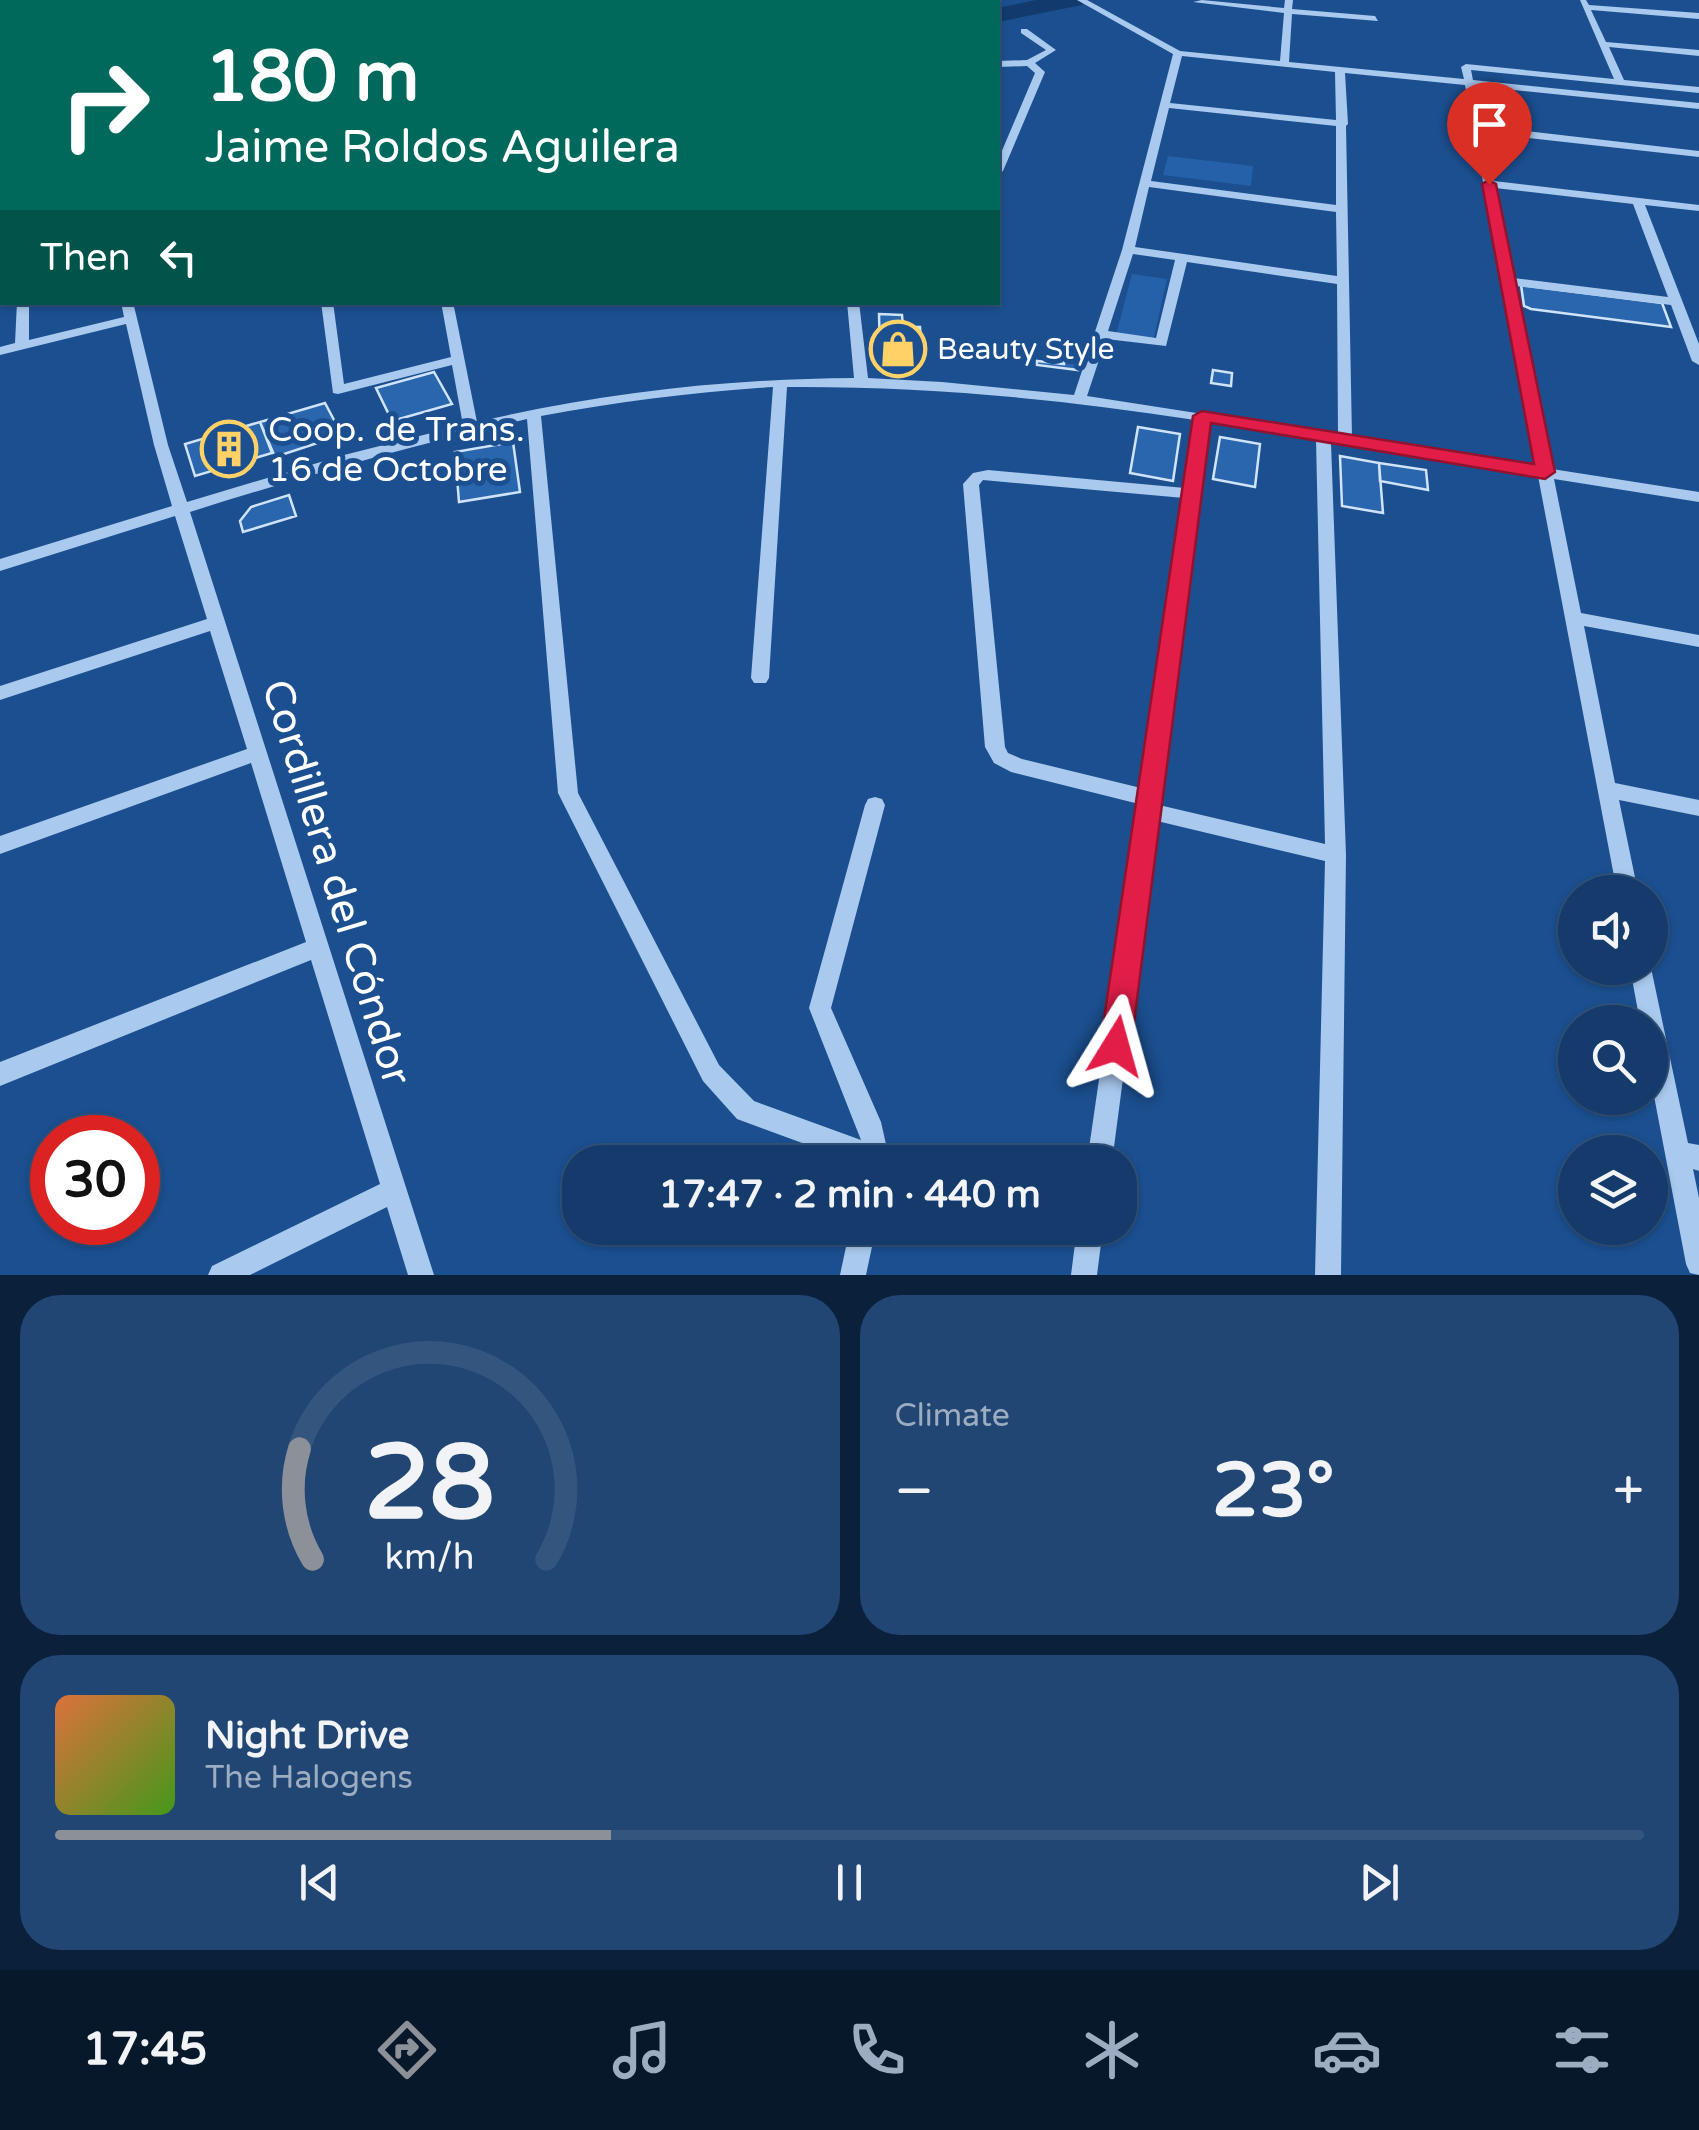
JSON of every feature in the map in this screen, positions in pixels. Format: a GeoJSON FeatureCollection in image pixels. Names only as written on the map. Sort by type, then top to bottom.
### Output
{"type":"FeatureCollection","features":[{"type":"Feature","properties":{"kind":"street"},"geometry":{"type":"LineString","coordinates":[[1081,0],[1178,53],[1699,106]]}},
{"type":"Feature","properties":{"kind":"street"},"geometry":{"type":"LineString","coordinates":[[1197,2],[1289,5],[1375,19]]}},
{"type":"Feature","properties":{"kind":"street"},"geometry":{"type":"LineString","coordinates":[[1584,3],[1699,16]]}},
{"type":"Feature","properties":{"kind":"street"},"geometry":{"type":"LineString","coordinates":[[1584,3],[1620,82]]}},
{"type":"Feature","properties":{"kind":"street"},"geometry":{"type":"LineString","coordinates":[[1284,64],[1289,5]]}},
{"type":"Feature","properties":{"kind":"street"},"geometry":{"type":"LineString","coordinates":[[1000,64],[1029,63],[1052,48],[1024,31]]}},
{"type":"Feature","properties":{"kind":"street"},"geometry":{"type":"LineString","coordinates":[[1602,44],[1699,52]]}},
{"type":"Feature","properties":{"kind":"street"},"geometry":{"type":"LineString","coordinates":[[1080,397],[1128,250],[1178,53]]}},
{"type":"Feature","properties":{"kind":"street"},"geometry":{"type":"LineString","coordinates":[[1000,166],[1040,72],[1029,63]]}},
{"type":"Feature","properties":{"kind":"street"},"geometry":{"type":"LineString","coordinates":[[1623,875],[1466,67],[1699,90]]}},
{"type":"Feature","properties":{"kind":"street"},"geometry":{"type":"LineString","coordinates":[[1328,1275],[1336,855],[1334,439],[1342,281],[1340,70]]}},
{"type":"Feature","properties":{"kind":"street"},"geometry":{"type":"LineString","coordinates":[[1167,100],[1343,120]]}},
{"type":"Feature","properties":{"kind":"street"},"geometry":{"type":"LineString","coordinates":[[1478,129],[1699,154]]}},
{"type":"Feature","properties":{"kind":"street"},"geometry":{"type":"LineString","coordinates":[[1145,184],[1342,209]]}},
{"type":"Feature","properties":{"kind":"street"},"geometry":{"type":"LineString","coordinates":[[1489,184],[1699,208]]}},
{"type":"Feature","properties":{"kind":"street"},"geometry":{"type":"LineString","coordinates":[[1638,200],[1699,361]]}},
{"type":"Feature","properties":{"kind":"street"},"geometry":{"type":"LineString","coordinates":[[1128,250],[1342,281]]}},
{"type":"Feature","properties":{"kind":"street"},"geometry":{"type":"LineString","coordinates":[[1101,334],[1161,343],[1182,257]]}},
{"type":"Feature","properties":{"kind":"street"},"geometry":{"type":"LineString","coordinates":[[1508,281],[1678,302]]}},
{"type":"Feature","properties":{"kind":"street"},"geometry":{"type":"LineString","coordinates":[[22,305],[22,346]]}},
{"type":"Feature","properties":{"kind":"street","name":"Cordillera del Cóndor"},"geometry":{"type":"LineString","coordinates":[[128,305],[161,445],[421,1275]]}},
{"type":"Feature","properties":{"kind":"street"},"geometry":{"type":"LineString","coordinates":[[328,305],[338,390],[458,359]]}},
{"type":"Feature","properties":{"kind":"street"},"geometry":{"type":"LineString","coordinates":[[448,305],[470,425]]}},
{"type":"Feature","properties":{"kind":"street"},"geometry":{"type":"LineString","coordinates":[[854,305],[861,382]]}},
{"type":"Feature","properties":{"kind":"street"},"geometry":{"type":"LineString","coordinates":[[0,351],[131,319]]}},
{"type":"Feature","properties":{"kind":"street"},"geometry":{"type":"LineString","coordinates":[[0,565],[470,425],[534,412],[708,388],[780,384],[969,385],[1080,397],[1699,497]]}},
{"type":"Feature","properties":{"kind":"street"},"geometry":{"type":"LineString","coordinates":[[760,678],[780,384]]}},
{"type":"Feature","properties":{"kind":"street"},"geometry":{"type":"LineString","coordinates":[[534,412],[568,793],[711,1073],[746,1110],[837,1145]]}},
{"type":"Feature","properties":{"kind":"street"},"geometry":{"type":"LineString","coordinates":[[1102,1145],[1202,416]]}},
{"type":"Feature","properties":{"kind":"street"},"geometry":{"type":"LineString","coordinates":[[1192,494],[988,475],[978,476],[970,484],[995,746],[1001,758],[1018,766],[1336,855]]}},
{"type":"Feature","properties":{"kind":"street"},"geometry":{"type":"LineString","coordinates":[[1573,618],[1699,641]]}},
{"type":"Feature","properties":{"kind":"street"},"geometry":{"type":"LineString","coordinates":[[0,693],[217,622]]}},
{"type":"Feature","properties":{"kind":"street"},"geometry":{"type":"LineString","coordinates":[[0,845],[258,753]]}},
{"type":"Feature","properties":{"kind":"street"},"geometry":{"type":"LineString","coordinates":[[1606,790],[1699,808]]}},
{"type":"Feature","properties":{"kind":"street"},"geometry":{"type":"LineString","coordinates":[[873,1145],[847,1070],[827,1036],[820,1008],[876,805]]}},
{"type":"Feature","properties":{"kind":"street"},"geometry":{"type":"LineString","coordinates":[[0,1074],[319,947]]}},
{"type":"Feature","properties":{"kind":"street"},"geometry":{"type":"LineString","coordinates":[[1645,985],[1688,1156],[1699,1264]]}},
{"type":"Feature","properties":{"kind":"street"},"geometry":{"type":"LineString","coordinates":[[221,1275],[395,1190]]}},
{"type":"Feature","properties":{"kind":"street"},"geometry":{"type":"LineString","coordinates":[[853,1275],[860,1245]]}},
{"type":"Feature","properties":{"kind":"street"},"geometry":{"type":"LineString","coordinates":[[1084,1275],[1088,1245]]}},
{"type":"Feature","properties":{"kind":"shaded area"},"geometry":{"type":"Polygon","coordinates":[[[1168,156],[1253,166],[1251,186],[1163,175],[1168,156]]]}},
{"type":"Feature","properties":{"kind":"shaded area"},"geometry":{"type":"Polygon","coordinates":[[[1132,274],[1167,279],[1153,341],[1116,335],[1132,274]]]}},
{"type":"Feature","properties":{"kind":"building"},"geometry":{"type":"Polygon","coordinates":[[[1521,285],[1662,303],[1671,327],[1531,309],[1524,306],[1521,285]]]}},
{"type":"Feature","properties":{"kind":"building"},"geometry":{"type":"Polygon","coordinates":[[[879,314],[902,315],[903,327],[920,327],[922,354],[880,354],[879,314]]]}},
{"type":"Feature","properties":{"kind":"building"},"geometry":{"type":"Polygon","coordinates":[[[1065,351],[1079,352],[1078,370],[1037,365],[1037,361],[1064,364],[1065,351]]]}},
{"type":"Feature","properties":{"kind":"building"},"geometry":{"type":"Polygon","coordinates":[[[1213,370],[1232,373],[1231,386],[1211,383],[1213,370]]]}},
{"type":"Feature","properties":{"kind":"building"},"geometry":{"type":"Polygon","coordinates":[[[434,372],[452,404],[392,421],[376,388],[434,372]]]}},
{"type":"Feature","properties":{"kind":"building"},"geometry":{"type":"Polygon","coordinates":[[[325,403],[342,435],[275,457],[260,422],[325,403]]]}},
{"type":"Feature","properties":{"kind":"building","name":"Coop. de Trans. 16 de Octobre"},"geometry":{"type":"Polygon","coordinates":[[[260,422],[272,453],[195,476],[185,444],[260,422]]]}},
{"type":"Feature","properties":{"kind":"building"},"geometry":{"type":"Polygon","coordinates":[[[1138,427],[1180,434],[1173,481],[1130,473],[1138,427]]]}},
{"type":"Feature","properties":{"kind":"building"},"geometry":{"type":"Polygon","coordinates":[[[1220,437],[1260,444],[1255,487],[1213,479],[1220,437]]]}},
{"type":"Feature","properties":{"kind":"building"},"geometry":{"type":"Polygon","coordinates":[[[513,442],[520,492],[459,502],[455,452],[513,442]]]}},
{"type":"Feature","properties":{"kind":"building"},"geometry":{"type":"Polygon","coordinates":[[[1340,456],[1379,463],[1383,513],[1342,506],[1340,456]]]}},
{"type":"Feature","properties":{"kind":"building"},"geometry":{"type":"Polygon","coordinates":[[[1379,463],[1426,470],[1428,490],[1380,481],[1379,463]]]}},
{"type":"Feature","properties":{"kind":"building"},"geometry":{"type":"Polygon","coordinates":[[[289,495],[296,516],[243,532],[240,521],[251,507],[289,495]]]}},
{"type":"Feature","properties":{"kind":"waterway"},"geometry":{"type":"LineString","coordinates":[[1000,15],[1073,0]]}},
{"type":"Feature","properties":{"kind":"place","name":"Beauty Style"},"geometry":{"type":"Point","coordinates":[898,349]}},
{"type":"Feature","properties":{"kind":"place","name":"Coop. de Trans. 16 de Octobre"},"geometry":{"type":"Point","coordinates":[229,449]}},
{"type":"Feature","properties":{"kind":"route"},"geometry":{"type":"LineString","coordinates":[[1116,1046],[1202,416],[1545,472],[1489,184]]}}]}
